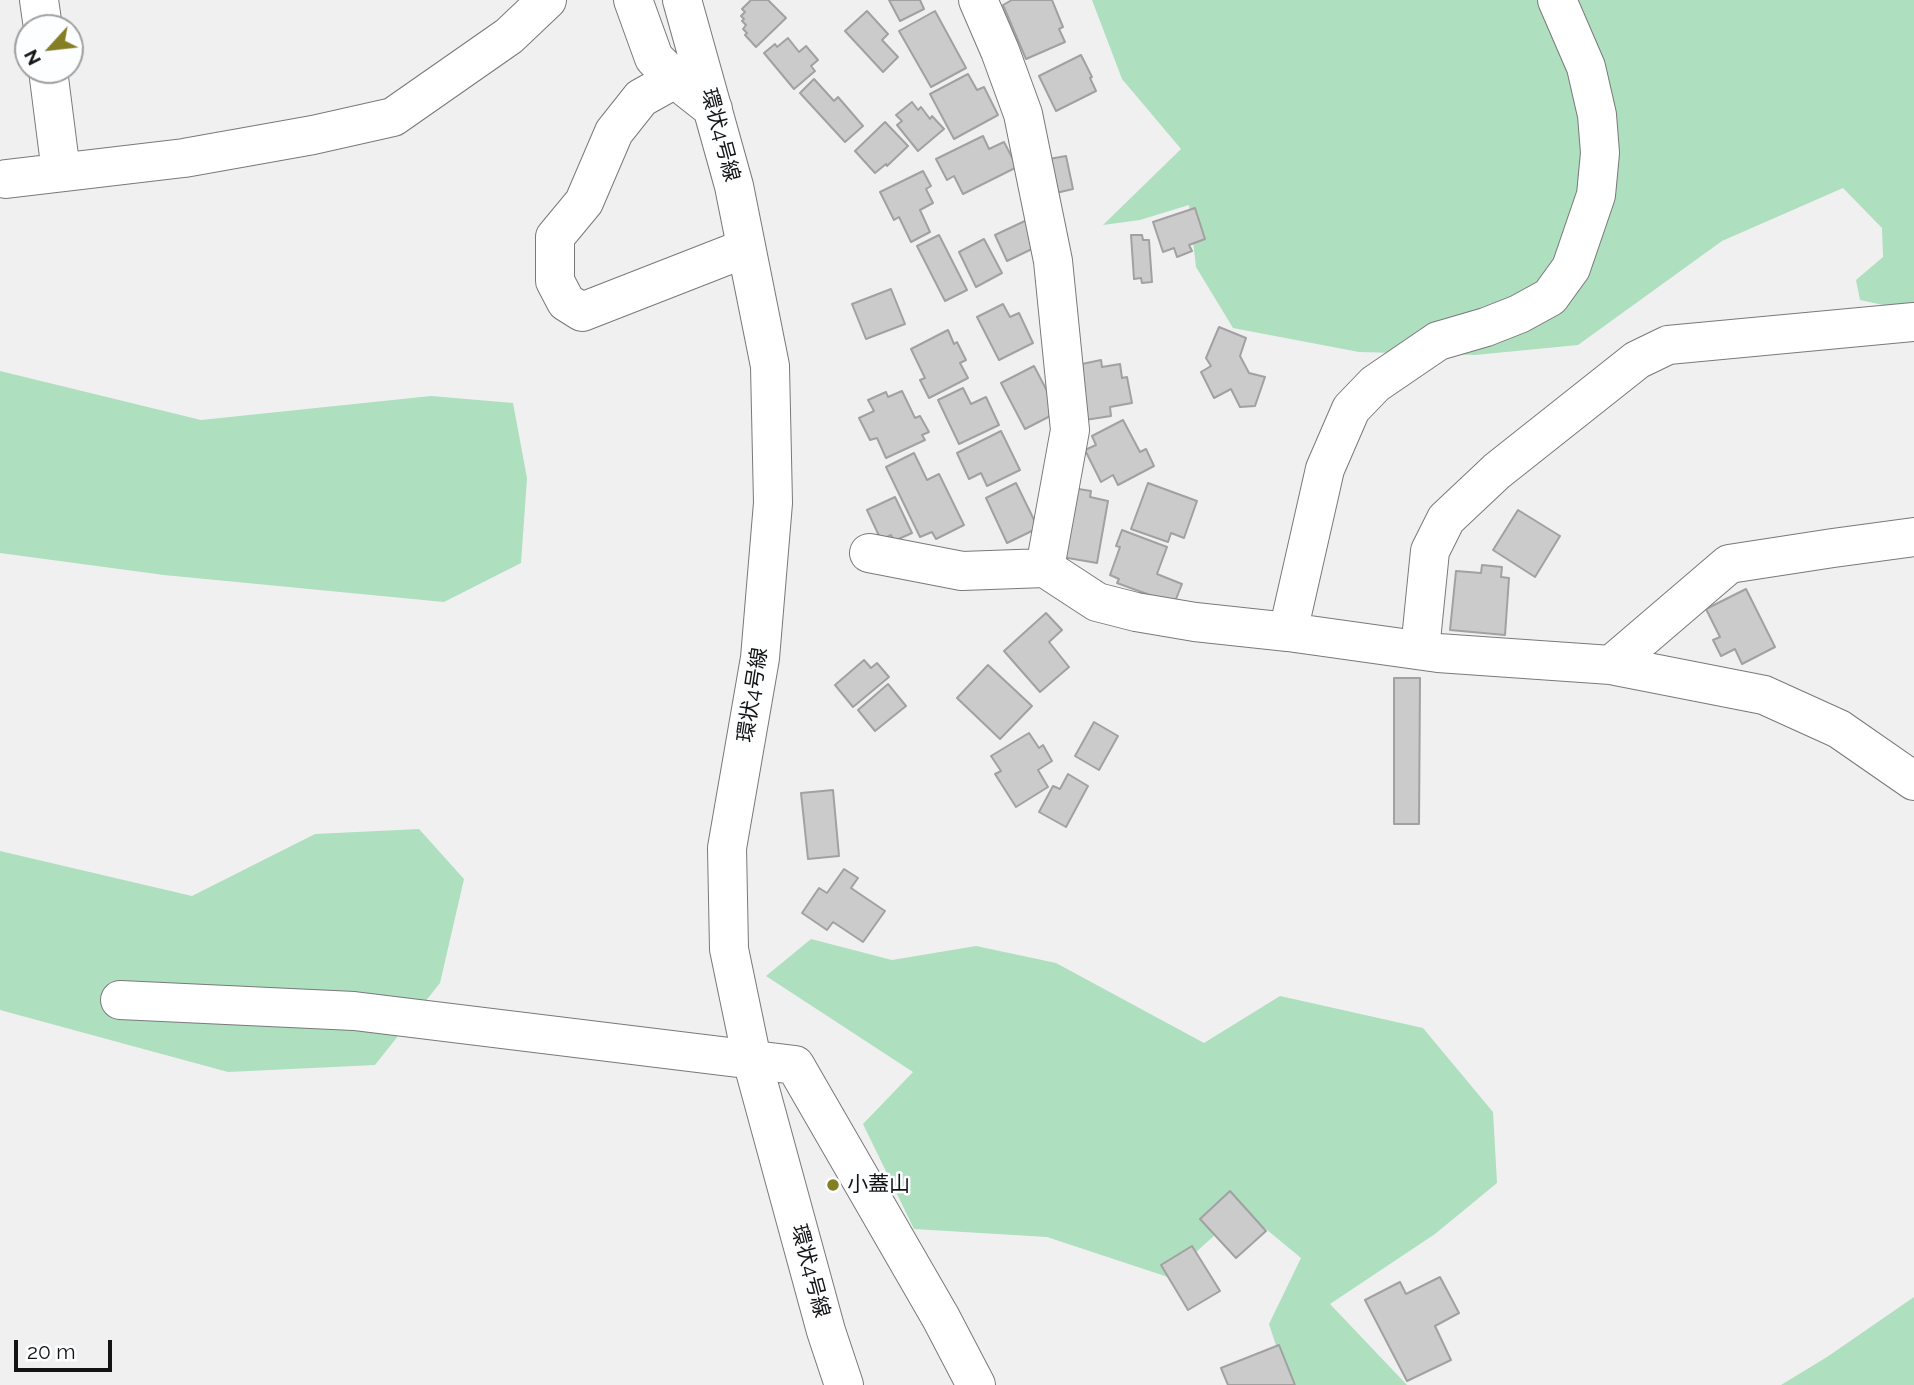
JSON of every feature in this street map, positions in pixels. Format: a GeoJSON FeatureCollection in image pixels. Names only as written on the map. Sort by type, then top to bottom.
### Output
{"type":"FeatureCollection","features":[{"type":"Feature","properties":{"kind":"street"},"geometry":{"type":"LineString","coordinates":[[6,179],[184,158],[313,135],[393,117],[509,36],[547,0]]}},
{"type":"Feature","properties":{"kind":"street"},"geometry":{"type":"LineString","coordinates":[[633,0],[654,58],[675,79],[713,108]]}},
{"type":"Feature","properties":{"kind":"street"},"geometry":{"type":"LineString","coordinates":[[978,0],[1023,114],[1053,261],[1070,430],[1045,568]]}},
{"type":"Feature","properties":{"kind":"street"},"geometry":{"type":"LineString","coordinates":[[1288,632],[1325,469],[1351,409],[1375,384],[1438,341],[1486,327],[1519,314],[1550,297],[1571,268],[1596,195],[1600,153],[1597,115],[1586,66],[1557,0]]}},
{"type":"Feature","properties":{"kind":"street","name":"環状4号線"},"geometry":{"type":"LineString","coordinates":[[689,6],[734,186],[770,366],[773,503],[760,658],[727,848],[729,949],[752,1060],[826,1331],[844,1385]]}},
{"type":"Feature","properties":{"kind":"street"},"geometry":{"type":"LineString","coordinates":[[675,79],[641,98],[614,132],[584,202],[555,237],[555,281],[566,302],[582,312],[746,248]]}},
{"type":"Feature","properties":{"kind":"street"},"geometry":{"type":"LineString","coordinates":[[50,84],[61,172]]}},
{"type":"Feature","properties":{"kind":"street"},"geometry":{"type":"LineString","coordinates":[[1420,650],[1430,551],[1446,519],[1497,471],[1637,360],[1668,345],[1914,322]]}},
{"type":"Feature","properties":{"kind":"street"},"geometry":{"type":"LineString","coordinates":[[1611,665],[1729,564],[1914,537]]}},
{"type":"Feature","properties":{"kind":"street"},"geometry":{"type":"LineString","coordinates":[[869,553],[962,571],[1045,568],[1097,602],[1195,622],[1438,653],[1611,665],[1764,695],[1839,729],[1914,781]]}},
{"type":"Feature","properties":{"kind":"street"},"geometry":{"type":"LineString","coordinates":[[120,1000],[354,1011],[795,1065],[941,1318],[976,1385]]}},
{"type":"Feature","properties":{"kind":"green space"},"geometry":{"type":"Polygon","coordinates":[[[1092,0],[1914,0],[1914,302],[1888,306],[1860,300],[1856,280],[1883,257],[1882,228],[1843,188],[1722,241],[1578,345],[1475,355],[1359,352],[1233,328],[1196,267],[1189,205],[1140,220],[1103,225],[1181,149],[1122,79],[1092,0]]]}},
{"type":"Feature","properties":{"kind":"green space"},"geometry":{"type":"Polygon","coordinates":[[[0,371],[201,420],[431,396],[513,403],[527,478],[521,563],[444,602],[164,575],[0,553],[0,371]]]}},
{"type":"Feature","properties":{"kind":"green space"},"geometry":{"type":"Polygon","coordinates":[[[419,829],[464,879],[440,983],[375,1065],[228,1072],[0,1010],[0,851],[192,896],[315,834],[419,829]]]}},
{"type":"Feature","properties":{"kind":"green space"},"geometry":{"type":"Polygon","coordinates":[[[811,939],[892,960],[976,946],[1056,963],[1204,1043],[1280,996],[1423,1028],[1493,1112],[1497,1183],[1435,1234],[1330,1304],[1407,1385],[1289,1385],[1269,1324],[1301,1258],[1243,1210],[1168,1277],[1047,1237],[914,1229],[863,1124],[913,1072],[766,976],[811,939]]]}},
{"type":"Feature","properties":{"kind":"green space"},"geometry":{"type":"Polygon","coordinates":[[[1914,1297],[1914,1385],[1781,1385],[1827,1357],[1914,1297]]]}},
{"type":"Feature","properties":{"kind":"building"},"geometry":{"type":"Polygon","coordinates":[[[751,0],[768,0],[786,18],[756,47],[745,35],[747,33],[743,29],[746,25],[741,16],[745,12],[742,9],[751,0]]]}},
{"type":"Feature","properties":{"kind":"building"},"geometry":{"type":"Polygon","coordinates":[[[889,0],[920,0],[924,9],[900,21],[889,0]]]}},
{"type":"Feature","properties":{"kind":"building"},"geometry":{"type":"Polygon","coordinates":[[[1012,0],[1052,0],[1063,27],[1059,29],[1065,42],[1026,59],[1003,5],[1012,0]]]}},
{"type":"Feature","properties":{"kind":"building"},"geometry":{"type":"Polygon","coordinates":[[[867,11],[888,34],[882,40],[898,57],[883,72],[845,31],[867,11]]]}},
{"type":"Feature","properties":{"kind":"building"},"geometry":{"type":"Polygon","coordinates":[[[935,11],[966,68],[931,87],[899,31],[935,11]]]}},
{"type":"Feature","properties":{"kind":"building"},"geometry":{"type":"Polygon","coordinates":[[[788,38],[799,52],[806,46],[818,60],[811,66],[815,71],[794,89],[764,53],[788,38]]]}},
{"type":"Feature","properties":{"kind":"building"},"geometry":{"type":"Polygon","coordinates":[[[1081,55],[1096,91],[1056,111],[1039,76],[1081,55]]]}},
{"type":"Feature","properties":{"kind":"building"},"geometry":{"type":"Polygon","coordinates":[[[968,74],[977,90],[984,87],[998,115],[954,139],[930,94],[968,74]]]}},
{"type":"Feature","properties":{"kind":"building"},"geometry":{"type":"Polygon","coordinates":[[[814,79],[834,101],[838,97],[863,126],[845,142],[800,93],[814,79]]]}},
{"type":"Feature","properties":{"kind":"building"},"geometry":{"type":"Polygon","coordinates":[[[912,102],[918,110],[921,107],[930,119],[932,116],[944,129],[918,151],[897,125],[902,121],[896,115],[912,102]]]}},
{"type":"Feature","properties":{"kind":"building"},"geometry":{"type":"Polygon","coordinates":[[[885,122],[908,146],[887,166],[886,164],[875,173],[855,151],[885,122]]]}},
{"type":"Feature","properties":{"kind":"building"},"geometry":{"type":"Polygon","coordinates":[[[983,136],[989,149],[1004,142],[1017,167],[963,194],[954,176],[947,180],[936,159],[983,136]]]}},
{"type":"Feature","properties":{"kind":"building"},"geometry":{"type":"Polygon","coordinates":[[[1066,156],[1073,189],[1056,193],[1049,159],[1066,156]]]}},
{"type":"Feature","properties":{"kind":"building"},"geometry":{"type":"Polygon","coordinates":[[[923,171],[931,186],[926,189],[933,203],[920,210],[930,232],[911,242],[899,217],[894,220],[880,192],[923,171]]]}},
{"type":"Feature","properties":{"kind":"building"},"geometry":{"type":"Polygon","coordinates":[[[1195,208],[1205,239],[1189,245],[1192,251],[1177,257],[1174,248],[1163,252],[1153,222],[1195,208]]]}},
{"type":"Feature","properties":{"kind":"building"},"geometry":{"type":"Polygon","coordinates":[[[1027,220],[1034,248],[1007,261],[995,235],[1027,220]]]}},
{"type":"Feature","properties":{"kind":"building"},"geometry":{"type":"Polygon","coordinates":[[[939,235],[967,290],[945,301],[917,246],[939,235]]]}},
{"type":"Feature","properties":{"kind":"building"},"geometry":{"type":"Polygon","coordinates":[[[1131,235],[1142,235],[1143,240],[1149,240],[1152,282],[1142,283],[1141,278],[1134,279],[1131,235]]]}},
{"type":"Feature","properties":{"kind":"building"},"geometry":{"type":"Polygon","coordinates":[[[984,239],[1002,273],[976,287],[959,252],[984,239]]]}},
{"type":"Feature","properties":{"kind":"building"},"geometry":{"type":"Polygon","coordinates":[[[891,289],[905,324],[866,339],[852,304],[891,289]]]}},
{"type":"Feature","properties":{"kind":"building"},"geometry":{"type":"Polygon","coordinates":[[[1003,304],[1010,317],[1019,313],[1033,343],[999,360],[977,317],[1003,304]]]}},
{"type":"Feature","properties":{"kind":"building"},"geometry":{"type":"Polygon","coordinates":[[[1219,327],[1246,338],[1240,356],[1249,373],[1265,377],[1255,406],[1240,407],[1231,389],[1214,398],[1201,372],[1211,366],[1206,358],[1219,327]]]}},
{"type":"Feature","properties":{"kind":"building"},"geometry":{"type":"Polygon","coordinates":[[[948,330],[966,360],[960,363],[968,378],[929,398],[920,380],[925,378],[911,349],[948,330]]]}},
{"type":"Feature","properties":{"kind":"building"},"geometry":{"type":"Polygon","coordinates":[[[1101,360],[1102,367],[1120,364],[1122,378],[1127,377],[1132,403],[1110,407],[1111,416],[1085,420],[1082,364],[1101,360]]]}},
{"type":"Feature","properties":{"kind":"building"},"geometry":{"type":"Polygon","coordinates":[[[1034,366],[1058,412],[1025,429],[1001,383],[1034,366]]]}},
{"type":"Feature","properties":{"kind":"building"},"geometry":{"type":"Polygon","coordinates":[[[963,388],[971,404],[986,397],[999,425],[959,444],[938,400],[963,388]]]}},
{"type":"Feature","properties":{"kind":"building"},"geometry":{"type":"Polygon","coordinates":[[[902,391],[915,418],[920,416],[929,432],[922,435],[925,440],[886,458],[877,438],[870,440],[859,418],[874,411],[868,400],[886,392],[888,397],[902,391]]]}},
{"type":"Feature","properties":{"kind":"building"},"geometry":{"type":"Polygon","coordinates":[[[1123,420],[1140,452],[1146,449],[1154,466],[1118,485],[1113,475],[1101,482],[1085,450],[1096,445],[1092,436],[1123,420]]]}},
{"type":"Feature","properties":{"kind":"building"},"geometry":{"type":"Polygon","coordinates":[[[1001,431],[1020,470],[987,486],[981,473],[969,479],[957,453],[1001,431]]]}},
{"type":"Feature","properties":{"kind":"building"},"geometry":{"type":"Polygon","coordinates":[[[914,453],[927,480],[939,474],[964,525],[936,539],[932,532],[920,537],[886,467],[914,453]]]}},
{"type":"Feature","properties":{"kind":"building"},"geometry":{"type":"Polygon","coordinates":[[[1016,483],[1038,528],[1007,543],[986,498],[1016,483]]]}},
{"type":"Feature","properties":{"kind":"building"},"geometry":{"type":"Polygon","coordinates":[[[1148,483],[1197,501],[1184,538],[1171,533],[1168,542],[1131,529],[1148,483]]]}},
{"type":"Feature","properties":{"kind":"building"},"geometry":{"type":"Polygon","coordinates":[[[1072,488],[1091,491],[1090,497],[1108,501],[1097,563],[1062,557],[1072,488]]]}},
{"type":"Feature","properties":{"kind":"building"},"geometry":{"type":"Polygon","coordinates":[[[895,497],[912,533],[894,541],[891,535],[881,540],[867,510],[895,497]]]}},
{"type":"Feature","properties":{"kind":"building"},"geometry":{"type":"Polygon","coordinates":[[[1518,510],[1560,536],[1535,577],[1493,550],[1518,510]]]}},
{"type":"Feature","properties":{"kind":"building"},"geometry":{"type":"Polygon","coordinates":[[[1122,530],[1167,547],[1157,574],[1182,584],[1174,604],[1117,583],[1119,579],[1110,575],[1120,547],[1116,546],[1122,530]]]}},
{"type":"Feature","properties":{"kind":"building"},"geometry":{"type":"Polygon","coordinates":[[[1482,565],[1502,567],[1501,577],[1509,578],[1505,635],[1450,630],[1456,571],[1481,573],[1482,565]]]}},
{"type":"Feature","properties":{"kind":"building"},"geometry":{"type":"Polygon","coordinates":[[[1746,589],[1775,647],[1742,664],[1735,649],[1721,656],[1713,640],[1720,637],[1706,609],[1746,589]]]}},
{"type":"Feature","properties":{"kind":"building"},"geometry":{"type":"Polygon","coordinates":[[[1046,613],[1062,630],[1049,642],[1069,667],[1040,692],[1004,651],[1046,613]]]}},
{"type":"Feature","properties":{"kind":"building"},"geometry":{"type":"Polygon","coordinates":[[[864,660],[871,668],[877,663],[889,677],[853,707],[835,685],[864,660]]]}},
{"type":"Feature","properties":{"kind":"building"},"geometry":{"type":"Polygon","coordinates":[[[988,665],[1032,706],[1000,739],[957,698],[988,665]]]}},
{"type":"Feature","properties":{"kind":"building"},"geometry":{"type":"Polygon","coordinates":[[[1394,678],[1420,678],[1419,824],[1394,824],[1394,678]]]}},
{"type":"Feature","properties":{"kind":"building"},"geometry":{"type":"Polygon","coordinates":[[[888,684],[906,706],[875,731],[858,710],[888,684]]]}},
{"type":"Feature","properties":{"kind":"building"},"geometry":{"type":"Polygon","coordinates":[[[1094,722],[1118,736],[1099,770],[1075,756],[1094,722]]]}},
{"type":"Feature","properties":{"kind":"building"},"geometry":{"type":"Polygon","coordinates":[[[1029,733],[1039,748],[1043,745],[1052,761],[1038,770],[1048,787],[1016,807],[995,774],[1001,771],[991,756],[1029,733]]]}},
{"type":"Feature","properties":{"kind":"building"},"geometry":{"type":"Polygon","coordinates":[[[1068,774],[1088,786],[1066,827],[1039,812],[1053,786],[1060,789],[1068,774]]]}},
{"type":"Feature","properties":{"kind":"building"},"geometry":{"type":"Polygon","coordinates":[[[833,790],[839,856],[808,859],[801,793],[833,790]]]}},
{"type":"Feature","properties":{"kind":"building"},"geometry":{"type":"Polygon","coordinates":[[[844,869],[858,878],[851,888],[885,911],[863,942],[833,922],[827,930],[802,913],[819,888],[827,893],[844,869]]]}},
{"type":"Feature","properties":{"kind":"building"},"geometry":{"type":"Polygon","coordinates":[[[1230,1191],[1266,1231],[1236,1258],[1200,1219],[1230,1191]]]}},
{"type":"Feature","properties":{"kind":"building"},"geometry":{"type":"Polygon","coordinates":[[[1192,1246],[1220,1291],[1188,1310],[1161,1265],[1192,1246]]]}},
{"type":"Feature","properties":{"kind":"building"},"geometry":{"type":"Polygon","coordinates":[[[1440,1277],[1459,1313],[1435,1326],[1451,1360],[1407,1381],[1365,1300],[1400,1282],[1406,1294],[1440,1277]]]}},
{"type":"Feature","properties":{"kind":"building"},"geometry":{"type":"Polygon","coordinates":[[[1279,1345],[1295,1385],[1228,1385],[1221,1368],[1279,1345]]]}},
{"type":"Feature","properties":{"kind":"place","name":"小蓋山"},"geometry":{"type":"Point","coordinates":[833,1185]}}]}
